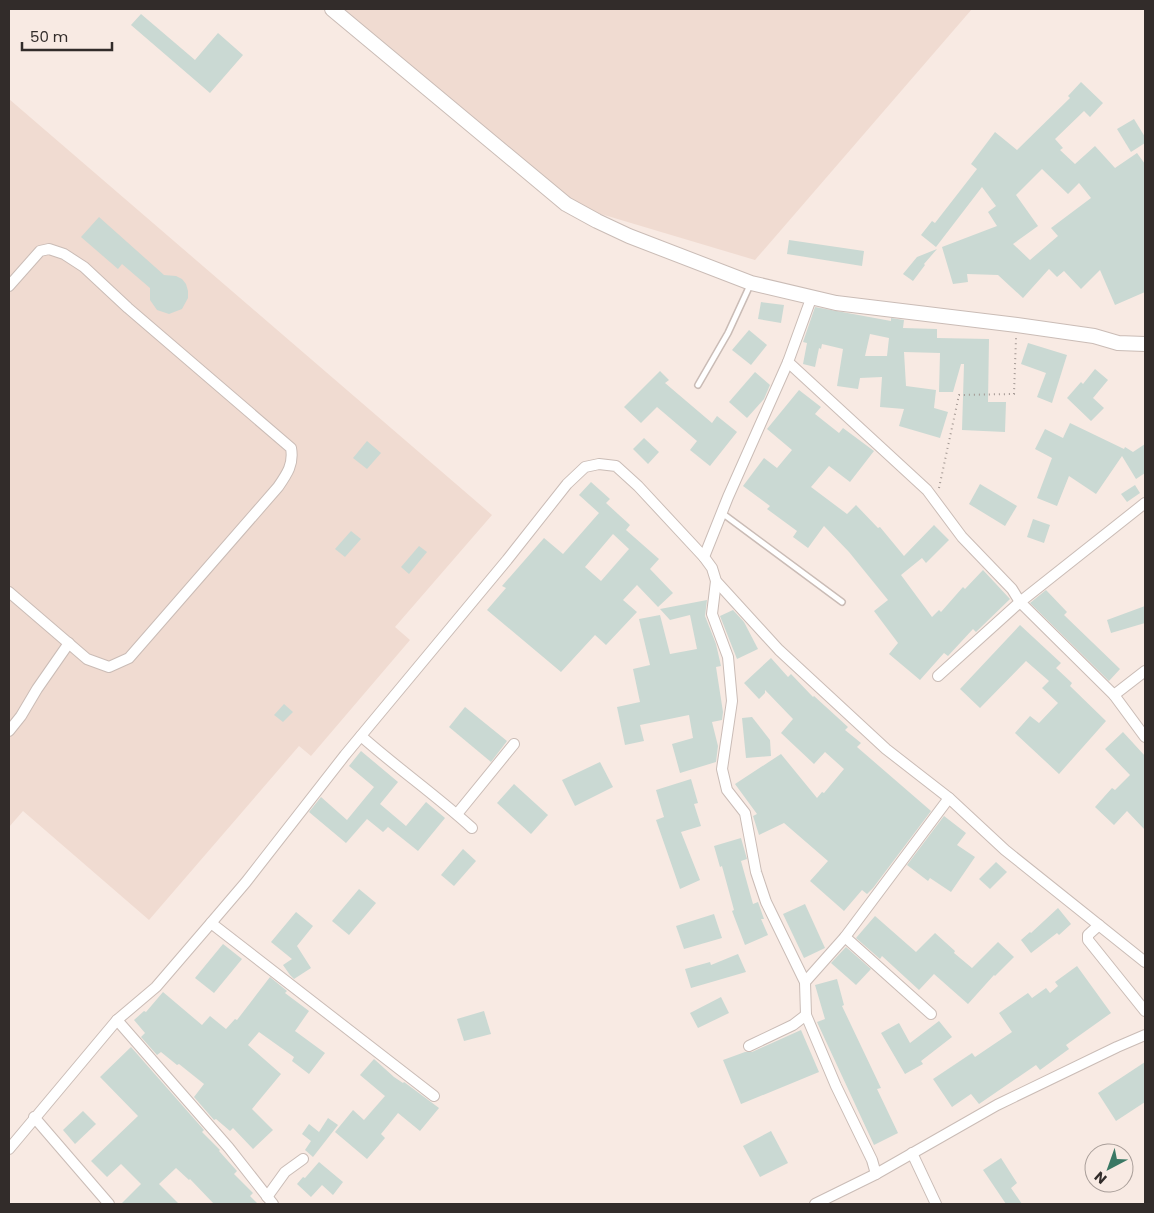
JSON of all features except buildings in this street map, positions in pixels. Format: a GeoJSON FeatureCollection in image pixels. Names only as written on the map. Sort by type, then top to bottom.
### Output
{"type":"FeatureCollection","features":[{"type":"Feature","properties":{"kind":"street"},"geometry":{"type":"LineString","coordinates":[[332,9],[566,204],[629,236],[751,283],[836,303],[1017,325],[1094,336],[1118,343],[1145,344]]}},
{"type":"Feature","properties":{"kind":"street"},"geometry":{"type":"LineString","coordinates":[[9,286],[40,252],[49,249],[64,254],[84,266],[128,308],[291,448],[292,456],[290,470],[278,487],[129,658],[109,667],[87,659],[9,592]]}},
{"type":"Feature","properties":{"kind":"street"},"geometry":{"type":"LineString","coordinates":[[704,557],[788,362],[812,296]]}},
{"type":"Feature","properties":{"kind":"street"},"geometry":{"type":"LineString","coordinates":[[788,362],[927,490],[962,536],[1012,589],[1020,602],[1114,695],[1145,737]]}},
{"type":"Feature","properties":{"kind":"street"},"geometry":{"type":"LineString","coordinates":[[9,1149],[117,1020],[156,987],[211,923],[567,484],[586,467],[599,464],[616,466],[638,486],[712,568],[716,581],[712,614],[728,658],[732,701],[722,769],[727,790],[744,813],[756,872],[766,902],[805,982],[806,1016],[836,1086],[872,1160],[876,1174]]}},
{"type":"Feature","properties":{"kind":"street"},"geometry":{"type":"LineString","coordinates":[[938,676],[1020,602],[1145,503]]}},
{"type":"Feature","properties":{"kind":"street"},"geometry":{"type":"LineString","coordinates":[[716,581],[786,657],[886,749],[949,798],[1005,850],[1145,962]]}},
{"type":"Feature","properties":{"kind":"street"},"geometry":{"type":"LineString","coordinates":[[9,731],[21,716],[69,642]]}},
{"type":"Feature","properties":{"kind":"street"},"geometry":{"type":"LineString","coordinates":[[1114,695],[1145,671]]}},
{"type":"Feature","properties":{"kind":"street"},"geometry":{"type":"LineString","coordinates":[[362,736],[390,762],[472,828]]}},
{"type":"Feature","properties":{"kind":"street"},"geometry":{"type":"LineString","coordinates":[[456,814],[514,744]]}},
{"type":"Feature","properties":{"kind":"street"},"geometry":{"type":"LineString","coordinates":[[805,982],[844,937],[949,798]]}},
{"type":"Feature","properties":{"kind":"street"},"geometry":{"type":"LineString","coordinates":[[211,923],[434,1096]]}},
{"type":"Feature","properties":{"kind":"street"},"geometry":{"type":"LineString","coordinates":[[1099,924],[1088,935],[1088,940],[1145,1011]]}},
{"type":"Feature","properties":{"kind":"street"},"geometry":{"type":"LineString","coordinates":[[844,937],[931,1014]]}},
{"type":"Feature","properties":{"kind":"street"},"geometry":{"type":"LineString","coordinates":[[749,1046],[793,1025],[806,1016]]}},
{"type":"Feature","properties":{"kind":"street"},"geometry":{"type":"LineString","coordinates":[[117,1020],[229,1148],[270,1201],[285,1172],[303,1159]]}},
{"type":"Feature","properties":{"kind":"street"},"geometry":{"type":"LineString","coordinates":[[815,1204],[876,1174],[996,1106],[1145,1035]]}},
{"type":"Feature","properties":{"kind":"street"},"geometry":{"type":"LineString","coordinates":[[34,1117],[109,1204]]}},
{"type":"Feature","properties":{"kind":"street"},"geometry":{"type":"LineString","coordinates":[[912,1153],[936,1204]]}},
{"type":"Feature","properties":{"kind":"lane"},"geometry":{"type":"LineString","coordinates":[[698,385],[728,333],[751,283]]}},
{"type":"Feature","properties":{"kind":"lane"},"geometry":{"type":"LineString","coordinates":[[722,512],[842,602]]}},
{"type":"Feature","properties":{"kind":"path"},"geometry":{"type":"LineString","coordinates":[[936,502],[959,395],[1014,394],[1017,325]]}},
{"type":"Feature","properties":{"kind":"shaded area"},"geometry":{"type":"Polygon","coordinates":[[[341,9],[972,9],[755,260],[574,206],[341,9]]]}},
{"type":"Feature","properties":{"kind":"shaded area"},"geometry":{"type":"Polygon","coordinates":[[[9,99],[492,515],[395,627],[410,640],[311,756],[299,746],[149,920],[23,811],[9,827],[9,99]]]}}]}
